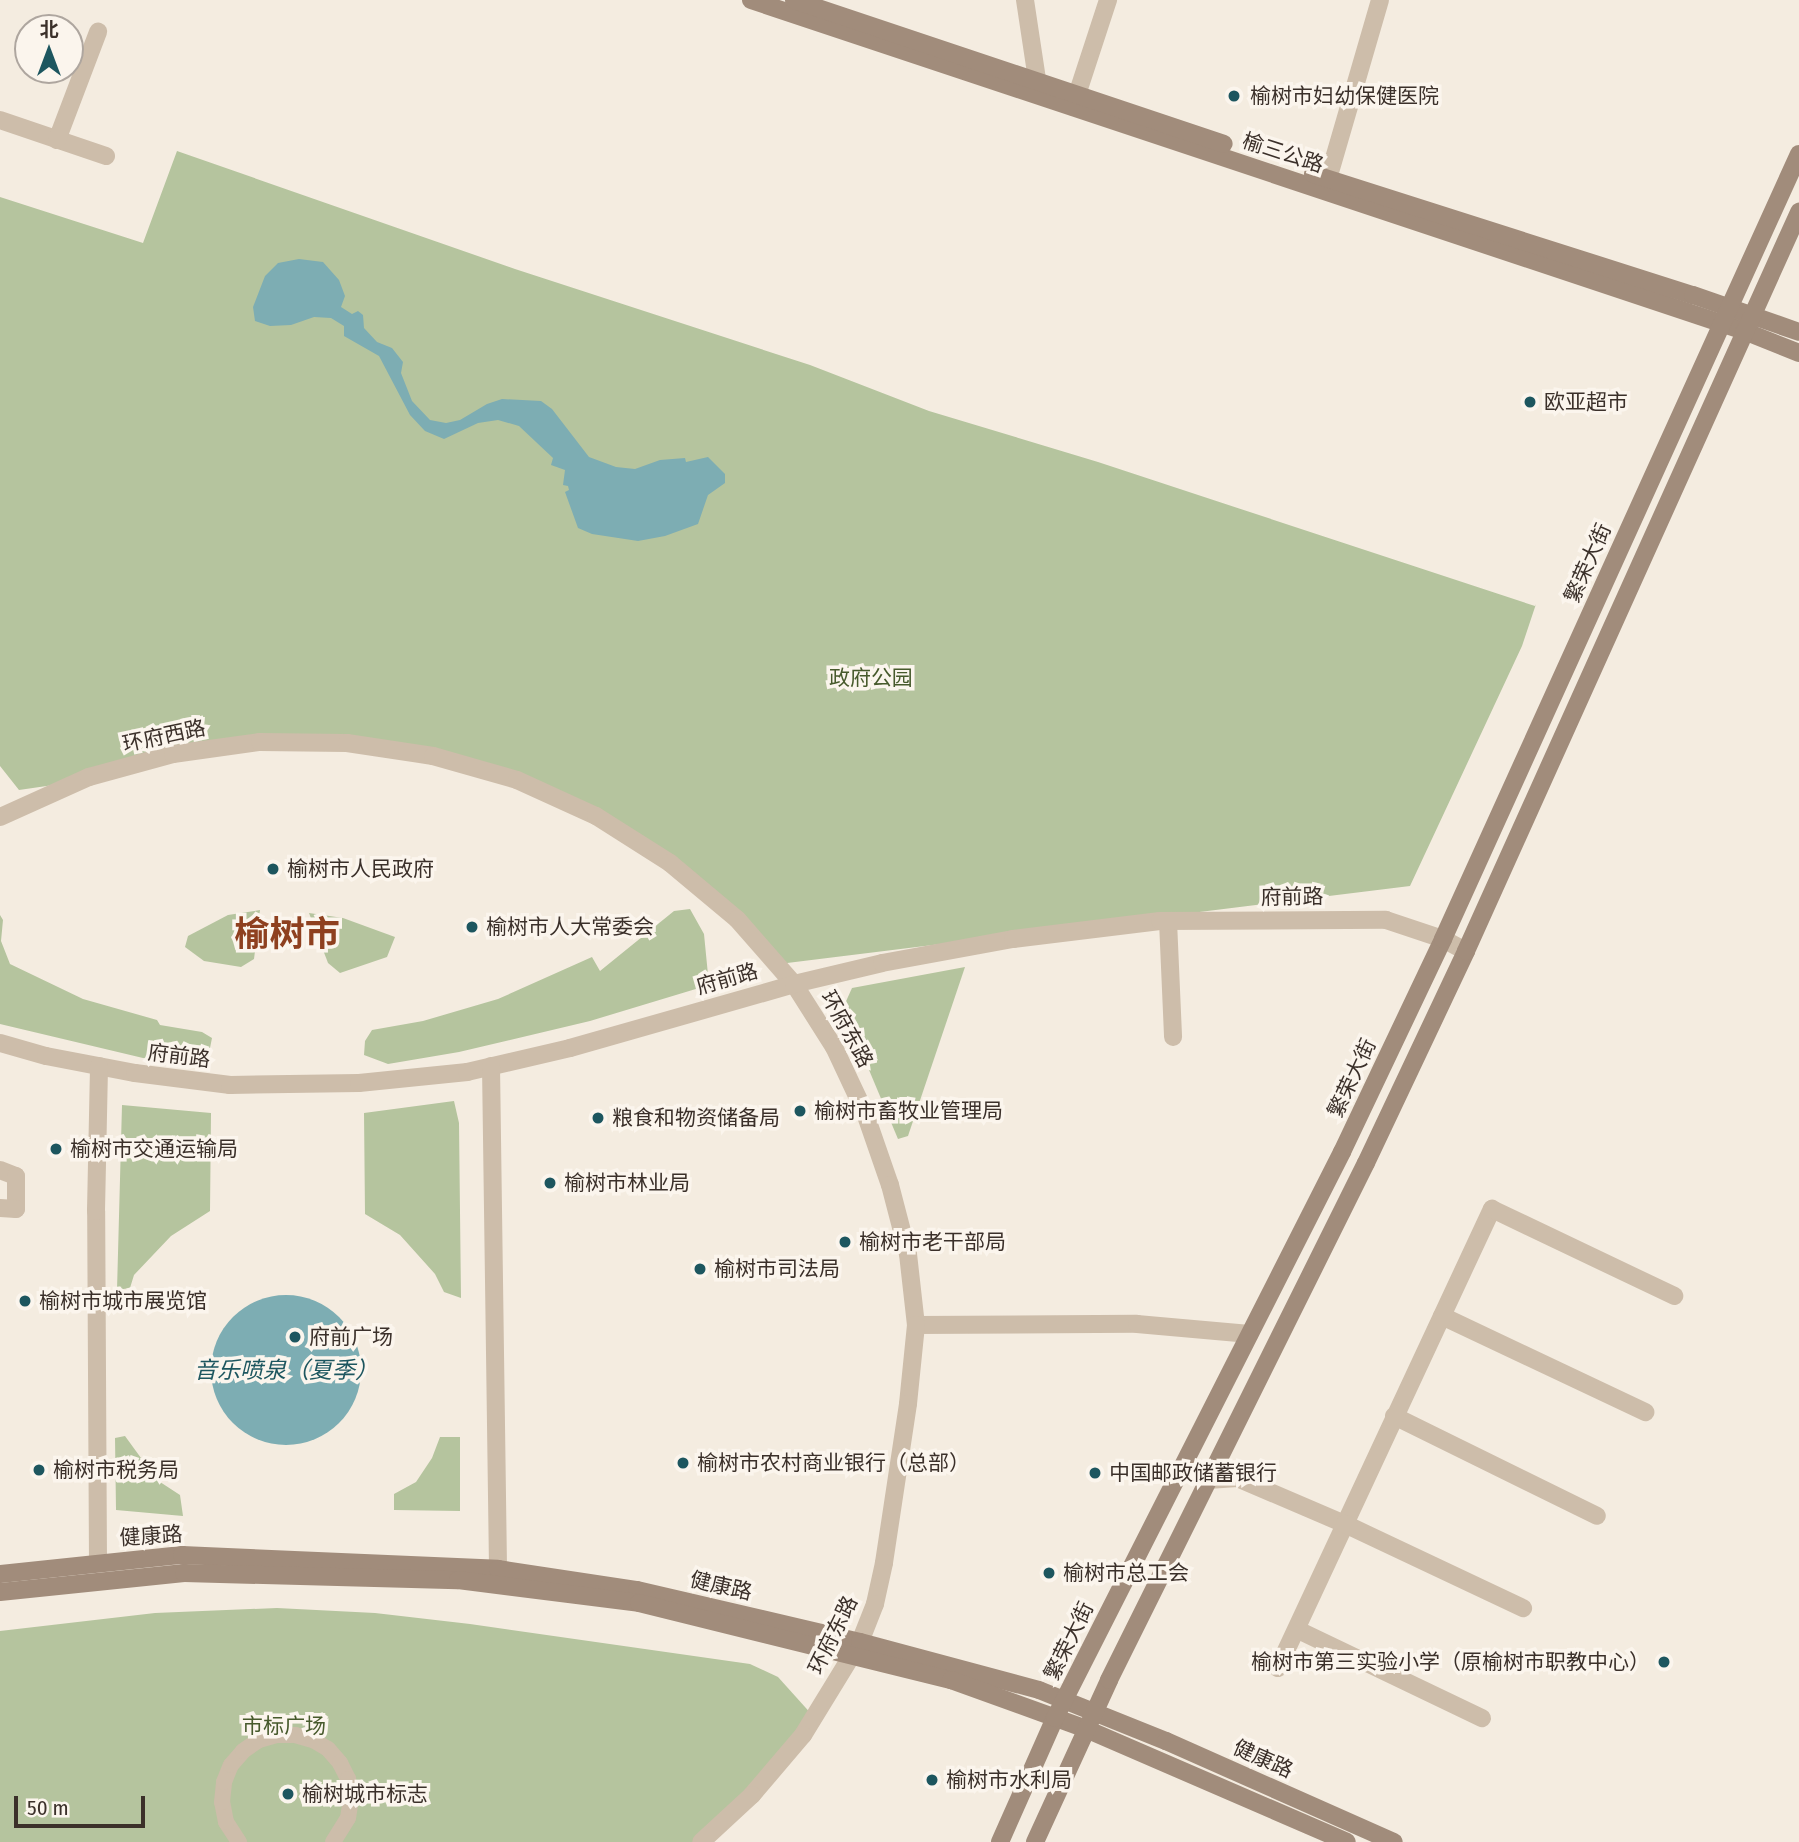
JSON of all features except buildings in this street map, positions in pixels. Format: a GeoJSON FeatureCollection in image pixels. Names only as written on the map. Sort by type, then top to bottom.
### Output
{"type":"FeatureCollection","features":[{"type":"Feature","properties":{"kind":"main road","name":"榆三公路"},"geometry":{"type":"LineString","coordinates":[[751,0],[1038,89],[1747,323],[1799,332]]}},
{"type":"Feature","properties":{"kind":"main road","name":"榆三公路"},"geometry":{"type":"LineString","coordinates":[[794,0],[1038,89]]}},
{"type":"Feature","properties":{"kind":"main road","name":"榆三公路"},"geometry":{"type":"LineString","coordinates":[[1075,101],[1328,179],[1726,316]]}},
{"type":"Feature","properties":{"kind":"main road","name":"繁荣大街"},"geometry":{"type":"LineString","coordinates":[[1000,1842],[1055,1718],[1342,1152],[1443,939],[1799,154]]}},
{"type":"Feature","properties":{"kind":"main road"},"geometry":{"type":"LineString","coordinates":[[1035,1842],[1094,1711],[1366,1163],[1466,951],[1799,212]]}},
{"type":"Feature","properties":{"kind":"main road","name":"榆三公路"},"geometry":{"type":"LineString","coordinates":[[1747,323],[1799,353]]}},
{"type":"Feature","properties":{"kind":"main road","name":"健康路"},"geometry":{"type":"LineString","coordinates":[[0,1574],[182,1555],[498,1569],[637,1590],[856,1648],[951,1680],[1086,1729],[1346,1842]]}},
{"type":"Feature","properties":{"kind":"main road","name":"健康路"},"geometry":{"type":"LineString","coordinates":[[0,1592],[184,1573],[458,1580],[639,1603],[856,1648],[1039,1690],[1094,1711],[1394,1842]]}},
{"type":"Feature","properties":{"kind":"street"},"geometry":{"type":"LineString","coordinates":[[1025,0],[1038,89]]}},
{"type":"Feature","properties":{"kind":"street"},"geometry":{"type":"LineString","coordinates":[[1075,101],[1108,0]]}},
{"type":"Feature","properties":{"kind":"street"},"geometry":{"type":"LineString","coordinates":[[1328,179],[1380,0]]}},
{"type":"Feature","properties":{"kind":"street"},"geometry":{"type":"LineString","coordinates":[[57,140],[98,32]]}},
{"type":"Feature","properties":{"kind":"street"},"geometry":{"type":"LineString","coordinates":[[0,120],[106,156]]}},
{"type":"Feature","properties":{"kind":"street","name":"环府西路"},"geometry":{"type":"LineString","coordinates":[[0,817],[89,777],[173,754],[260,742],[347,743]]}},
{"type":"Feature","properties":{"kind":"street","name":"环府东路"},"geometry":{"type":"LineString","coordinates":[[347,743],[436,757],[517,780],[596,816],[670,863],[737,919],[794,984],[834,1047],[879,1149],[908,1254],[916,1325],[908,1404],[884,1563],[875,1604],[856,1648],[803,1735],[752,1795],[701,1842]]}},
{"type":"Feature","properties":{"kind":"street","name":"府前路"},"geometry":{"type":"LineString","coordinates":[[0,1043],[99,1066],[230,1085],[289,1086],[467,1072],[570,1048],[794,984],[882,963],[1013,939],[1168,921],[1386,920],[1443,939],[1466,951]]}},
{"type":"Feature","properties":{"kind":"street"},"geometry":{"type":"LineString","coordinates":[[1168,921],[1173,1037]]}},
{"type":"Feature","properties":{"kind":"street"},"geometry":{"type":"LineString","coordinates":[[98,1563],[96,1210],[99,1066]]}},
{"type":"Feature","properties":{"kind":"street"},"geometry":{"type":"LineString","coordinates":[[491,1066],[498,1569]]}},
{"type":"Feature","properties":{"kind":"street"},"geometry":{"type":"LineString","coordinates":[[0,1170],[16,1176],[16,1209],[0,1208]]}},
{"type":"Feature","properties":{"kind":"street"},"geometry":{"type":"LineString","coordinates":[[1278,1668],[1492,1209],[1674,1296]]}},
{"type":"Feature","properties":{"kind":"street"},"geometry":{"type":"LineString","coordinates":[[1442,1316],[1645,1412]]}},
{"type":"Feature","properties":{"kind":"street"},"geometry":{"type":"LineString","coordinates":[[916,1325],[1113,1323],[1250,1334]]}},
{"type":"Feature","properties":{"kind":"street"},"geometry":{"type":"LineString","coordinates":[[1395,1416],[1597,1516]]}},
{"type":"Feature","properties":{"kind":"street"},"geometry":{"type":"LineString","coordinates":[[1208,1480],[1237,1478],[1345,1524],[1523,1608]]}},
{"type":"Feature","properties":{"kind":"street"},"geometry":{"type":"LineString","coordinates":[[1298,1630],[1482,1718]]}},
{"type":"Feature","properties":{"kind":"street"},"geometry":{"type":"LineString","coordinates":[[239,1842],[226,1822],[222,1802],[224,1783],[231,1765],[243,1751],[259,1740],[277,1735],[295,1735],[313,1740],[328,1749],[340,1763],[348,1779],[351,1799],[348,1818],[333,1842]]}},
{"type":"Feature","properties":{"kind":"green space","name":"政府公园"},"geometry":{"type":"Polygon","coordinates":[[[177,151],[515,269],[810,365],[929,411],[1098,462],[1535,606],[1536,604],[1522,646],[1410,886],[779,964],[638,843],[517,780],[347,743],[231,746],[81,781],[19,790],[0,766],[0,197],[143,243],[177,151]]]}},
{"type":"Feature","properties":{"kind":"green space"},"geometry":{"type":"Polygon","coordinates":[[[690,909],[704,934],[709,985],[590,1021],[459,1052],[388,1064],[364,1055],[365,1041],[372,1030],[423,1021],[498,999],[592,957],[600,971],[674,911],[690,909]]]}},
{"type":"Feature","properties":{"kind":"green space"},"geometry":{"type":"Polygon","coordinates":[[[260,910],[254,959],[241,967],[204,961],[185,947],[188,936],[228,915],[260,910]]]}},
{"type":"Feature","properties":{"kind":"green space"},"geometry":{"type":"Polygon","coordinates":[[[309,913],[343,918],[395,937],[387,957],[340,973],[328,963],[309,913]]]}},
{"type":"Feature","properties":{"kind":"green space"},"geometry":{"type":"Polygon","coordinates":[[[0,915],[3,920],[1,941],[10,964],[83,999],[157,1020],[160,1025],[202,1032],[212,1038],[207,1063],[143,1058],[0,1024],[0,915]]]}},
{"type":"Feature","properties":{"kind":"green space"},"geometry":{"type":"Polygon","coordinates":[[[965,967],[908,1136],[898,1139],[843,1008],[852,988],[965,967]]]}},
{"type":"Feature","properties":{"kind":"green space"},"geometry":{"type":"Polygon","coordinates":[[[454,1101],[459,1123],[461,1298],[444,1292],[435,1274],[400,1235],[365,1214],[364,1113],[454,1101]]]}},
{"type":"Feature","properties":{"kind":"green space"},"geometry":{"type":"Polygon","coordinates":[[[122,1105],[211,1113],[210,1211],[171,1236],[134,1275],[130,1288],[117,1290],[122,1105]]]}},
{"type":"Feature","properties":{"kind":"green space"},"geometry":{"type":"Polygon","coordinates":[[[125,1436],[157,1480],[180,1495],[183,1516],[116,1510],[115,1438],[125,1436]]]}},
{"type":"Feature","properties":{"kind":"green space"},"geometry":{"type":"Polygon","coordinates":[[[440,1437],[460,1437],[460,1511],[394,1510],[394,1494],[416,1482],[432,1458],[440,1437]]]}},
{"type":"Feature","properties":{"kind":"green space","name":"市标广场"},"geometry":{"type":"Polygon","coordinates":[[[277,1608],[375,1613],[470,1624],[750,1664],[778,1677],[814,1717],[699,1842],[0,1842],[0,1631],[155,1613],[277,1608]]]}},
{"type":"Feature","properties":{"kind":"water"},"geometry":{"type":"Polygon","coordinates":[[[299,259],[323,262],[339,280],[345,296],[341,307],[352,314],[358,311],[363,315],[364,328],[377,342],[392,348],[403,362],[401,373],[412,401],[430,420],[446,423],[460,420],[487,404],[502,399],[541,401],[552,409],[589,457],[616,467],[635,469],[660,460],[685,458],[686,462],[708,457],[725,474],[725,483],[708,495],[698,524],[665,536],[638,541],[592,534],[578,528],[565,492],[569,490],[568,486],[563,485],[565,470],[551,465],[553,458],[519,426],[498,420],[478,423],[444,439],[425,431],[410,415],[379,356],[344,336],[344,326],[331,318],[314,317],[291,325],[270,326],[255,321],[253,307],[265,276],[278,263],[299,259]]]}},
{"type":"Feature","properties":{"kind":"water","name":"音乐喷泉（夏季）"},"geometry":{"type":"Polygon","coordinates":[[[286,1295],[315,1301],[339,1317],[355,1341],[361,1370],[355,1399],[339,1423],[315,1439],[286,1445],[257,1439],[233,1423],[217,1399],[211,1370],[217,1341],[233,1317],[257,1301],[286,1295]]]}},
{"type":"Feature","properties":{"kind":"place","name":"榆树市妇幼保健医院"},"geometry":{"type":"Point","coordinates":[1234,96]}},
{"type":"Feature","properties":{"kind":"place","name":"欧亚超市"},"geometry":{"type":"Point","coordinates":[1530,402]}},
{"type":"Feature","properties":{"kind":"place","name":"榆树市人民政府"},"geometry":{"type":"Point","coordinates":[273,869]}},
{"type":"Feature","properties":{"kind":"place","name":"榆树市人大常委会"},"geometry":{"type":"Point","coordinates":[472,927]}},
{"type":"Feature","properties":{"kind":"place","name":"榆树市畜牧业管理局"},"geometry":{"type":"Point","coordinates":[800,1111]}},
{"type":"Feature","properties":{"kind":"place","name":"粮食和物资储备局"},"geometry":{"type":"Point","coordinates":[598,1118]}},
{"type":"Feature","properties":{"kind":"place","name":"榆树市交通运输局"},"geometry":{"type":"Point","coordinates":[56,1149]}},
{"type":"Feature","properties":{"kind":"place","name":"榆树市林业局"},"geometry":{"type":"Point","coordinates":[550,1183]}},
{"type":"Feature","properties":{"kind":"place","name":"榆树市老干部局"},"geometry":{"type":"Point","coordinates":[845,1242]}},
{"type":"Feature","properties":{"kind":"place","name":"榆树市司法局"},"geometry":{"type":"Point","coordinates":[700,1269]}},
{"type":"Feature","properties":{"kind":"place","name":"榆树市城市展览馆"},"geometry":{"type":"Point","coordinates":[25,1301]}},
{"type":"Feature","properties":{"kind":"place","name":"府前广场"},"geometry":{"type":"Point","coordinates":[295,1337]}},
{"type":"Feature","properties":{"kind":"place","name":"榆树市农村商业银行（总部）"},"geometry":{"type":"Point","coordinates":[683,1463]}},
{"type":"Feature","properties":{"kind":"place","name":"榆树市税务局"},"geometry":{"type":"Point","coordinates":[39,1470]}},
{"type":"Feature","properties":{"kind":"place","name":"中国邮政储蓄银行"},"geometry":{"type":"Point","coordinates":[1095,1473]}},
{"type":"Feature","properties":{"kind":"place","name":"榆树市总工会"},"geometry":{"type":"Point","coordinates":[1049,1573]}},
{"type":"Feature","properties":{"kind":"place","name":"榆树市第三实验小学（原榆树市职教中心）"},"geometry":{"type":"Point","coordinates":[1664,1662]}},
{"type":"Feature","properties":{"kind":"place","name":"榆树市水利局"},"geometry":{"type":"Point","coordinates":[932,1780]}},
{"type":"Feature","properties":{"kind":"place","name":"榆树城市标志"},"geometry":{"type":"Point","coordinates":[288,1794]}},
{"type":"Feature","properties":{"kind":"district","name":"榆树市"},"geometry":{"type":"Point","coordinates":[287,934]}}]}
